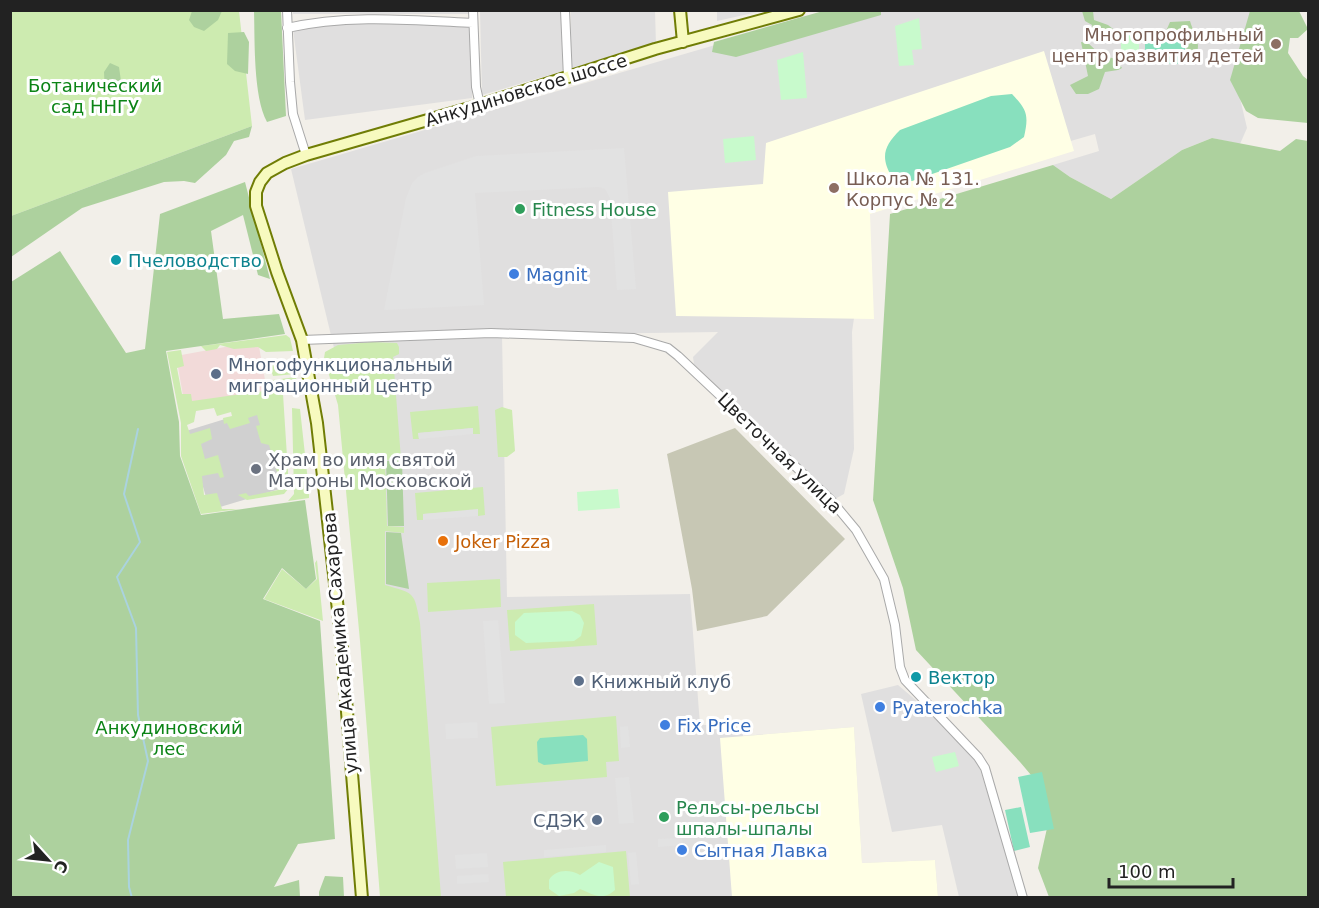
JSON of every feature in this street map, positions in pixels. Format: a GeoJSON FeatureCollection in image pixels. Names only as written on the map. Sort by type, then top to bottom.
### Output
{"type":"FeatureCollection","features":[{"type":"Feature","properties":{"kind":"main road"},"geometry":{"type":"LineString","coordinates":[[680,10],[683,42]]}},
{"type":"Feature","properties":{"kind":"main road","name":"Анкудиновское шоссе"},"geometry":{"type":"LineString","coordinates":[[260,182],[267,173],[306,155],[480,105],[683,42],[799,10]]}},
{"type":"Feature","properties":{"kind":"main road","name":"улица Академика Сахарова"},"geometry":{"type":"LineString","coordinates":[[260,182],[256,192],[256,206],[277,273],[302,340],[318,426],[341,637],[363,897]]}},
{"type":"Feature","properties":{"kind":"street"},"geometry":{"type":"LineString","coordinates":[[287,10],[293,114],[306,155]]}},
{"type":"Feature","properties":{"kind":"street"},"geometry":{"type":"LineString","coordinates":[[473,10],[476,87],[480,105]]}},
{"type":"Feature","properties":{"kind":"street"},"geometry":{"type":"LineString","coordinates":[[565,10],[568,78]]}},
{"type":"Feature","properties":{"kind":"street"},"geometry":{"type":"LineString","coordinates":[[287,28],[344,20],[473,23]]}},
{"type":"Feature","properties":{"kind":"street","name":"Цветочная улица"},"geometry":{"type":"LineString","coordinates":[[302,340],[491,333],[634,338],[668,348],[831,500],[856,530],[884,579],[895,625],[900,668],[905,680],[986,768],[1023,897]]}},
{"type":"Feature","properties":{"kind":"shaded area"},"geometry":{"type":"Polygon","coordinates":[[[472,10],[472,14],[293,14],[293,11],[472,10]]]}},
{"type":"Feature","properties":{"kind":"shaded area"},"geometry":{"type":"Polygon","coordinates":[[[717,10],[762,10],[762,11],[717,21],[717,10]]]}},
{"type":"Feature","properties":{"kind":"shaded area"},"geometry":{"type":"Polygon","coordinates":[[[480,11],[561,11],[563,71],[482,95],[480,11]]]}},
{"type":"Feature","properties":{"kind":"shaded area"},"geometry":{"type":"Polygon","coordinates":[[[571,11],[655,11],[656,45],[576,70],[571,64],[571,11]]]}},
{"type":"Feature","properties":{"kind":"shaded area"},"geometry":{"type":"Polygon","coordinates":[[[832,11],[1254,11],[1235,77],[1247,128],[1240,144],[1212,138],[1182,150],[1111,199],[1053,165],[1099,151],[1095,134],[876,197],[869,214],[852,332],[854,449],[844,494],[835,499],[694,364],[693,357],[718,332],[502,335],[507,597],[690,594],[700,725],[742,725],[743,736],[854,727],[862,863],[935,860],[938,897],[391,897],[335,352],[291,169],[832,11]]]}},
{"type":"Feature","properties":{"kind":"shaded area"},"geometry":{"type":"Polygon","coordinates":[[[292,22],[472,24],[472,98],[305,120],[292,22]]]}},
{"type":"Feature","properties":{"kind":"shaded area","name":"Школа № 131. Корпус № 2"},"geometry":{"type":"Polygon","coordinates":[[[1044,51],[1074,151],[870,214],[874,319],[676,316],[668,192],[763,184],[766,143],[1044,51]]]}},
{"type":"Feature","properties":{"kind":"shaded area"},"geometry":{"type":"Polygon","coordinates":[[[624,148],[636,289],[617,290],[610,198],[605,189],[599,187],[475,193],[484,305],[384,310],[406,198],[412,183],[418,177],[476,156],[624,148]]]}},
{"type":"Feature","properties":{"kind":"shaded area"},"geometry":{"type":"Polygon","coordinates":[[[258,341],[267,391],[185,407],[176,356],[258,341]]]}},
{"type":"Feature","properties":{"kind":"shaded area"},"geometry":{"type":"Polygon","coordinates":[[[261,408],[283,488],[210,510],[186,431],[261,408]]]}},
{"type":"Feature","properties":{"kind":"shaded area"},"geometry":{"type":"Polygon","coordinates":[[[473,428],[473,434],[419,439],[418,433],[473,428]]]}},
{"type":"Feature","properties":{"kind":"shaded area"},"geometry":{"type":"Polygon","coordinates":[[[735,428],[845,539],[767,616],[697,631],[692,589],[667,454],[735,428]]]}},
{"type":"Feature","properties":{"kind":"shaded area"},"geometry":{"type":"Polygon","coordinates":[[[478,509],[478,516],[423,520],[423,514],[478,509]]]}},
{"type":"Feature","properties":{"kind":"shaded area"},"geometry":{"type":"Polygon","coordinates":[[[498,620],[505,703],[489,704],[483,621],[498,620]]]}},
{"type":"Feature","properties":{"kind":"shaded area"},"geometry":{"type":"Polygon","coordinates":[[[898,685],[937,718],[978,763],[1020,897],[959,897],[942,825],[892,832],[861,694],[898,685]]]}},
{"type":"Feature","properties":{"kind":"shaded area"},"geometry":{"type":"Polygon","coordinates":[[[477,722],[478,738],[446,739],[445,724],[477,722]]]}},
{"type":"Feature","properties":{"kind":"shaded area"},"geometry":{"type":"Polygon","coordinates":[[[628,726],[630,747],[621,748],[620,727],[628,726]]]}},
{"type":"Feature","properties":{"kind":"shaded area"},"geometry":{"type":"Polygon","coordinates":[[[854,727],[862,863],[935,860],[938,897],[732,897],[720,738],[854,727]]]}},
{"type":"Feature","properties":{"kind":"shaded area"},"geometry":{"type":"Polygon","coordinates":[[[629,777],[634,823],[619,824],[615,778],[629,777]]]}},
{"type":"Feature","properties":{"kind":"shaded area"},"geometry":{"type":"Polygon","coordinates":[[[682,838],[683,845],[658,847],[658,839],[682,838]]]}},
{"type":"Feature","properties":{"kind":"shaded area"},"geometry":{"type":"Polygon","coordinates":[[[606,845],[606,852],[544,857],[544,850],[606,845]]]}},
{"type":"Feature","properties":{"kind":"shaded area"},"geometry":{"type":"Polygon","coordinates":[[[636,852],[639,884],[631,885],[628,853],[636,852]]]}},
{"type":"Feature","properties":{"kind":"shaded area"},"geometry":{"type":"Polygon","coordinates":[[[487,853],[488,867],[456,869],[455,855],[487,853]]]}},
{"type":"Feature","properties":{"kind":"shaded area"},"geometry":{"type":"Polygon","coordinates":[[[488,874],[489,882],[457,884],[457,876],[488,874]]]}},
{"type":"Feature","properties":{"kind":"green space","name":"Ботанический сад ННГУ"},"geometry":{"type":"Polygon","coordinates":[[[11,11],[239,11],[252,126],[11,216],[11,11]]]}},
{"type":"Feature","properties":{"kind":"green space"},"geometry":{"type":"Polygon","coordinates":[[[192,11],[222,11],[218,20],[204,31],[194,27],[189,20],[192,11]]]}},
{"type":"Feature","properties":{"kind":"green space"},"geometry":{"type":"Polygon","coordinates":[[[254,11],[281,11],[286,116],[267,122],[262,111],[257,83],[254,11]]]}},
{"type":"Feature","properties":{"kind":"green space"},"geometry":{"type":"Polygon","coordinates":[[[823,11],[881,11],[881,15],[736,57],[712,52],[714,42],[823,11]]]}},
{"type":"Feature","properties":{"kind":"green space"},"geometry":{"type":"Polygon","coordinates":[[[1082,11],[1093,11],[1094,20],[1108,25],[1117,32],[1114,36],[1095,37],[1092,25],[1085,21],[1082,11]]]}},
{"type":"Feature","properties":{"kind":"green space","name":"Многопрофильный центр развития детей"},"geometry":{"type":"Polygon","coordinates":[[[1250,11],[1299,11],[1308,29],[1298,38],[1290,38],[1288,53],[1308,80],[1308,123],[1258,118],[1246,111],[1230,80],[1250,11]]]}},
{"type":"Feature","properties":{"kind":"green space"},"geometry":{"type":"Polygon","coordinates":[[[919,18],[922,49],[912,50],[914,65],[899,66],[895,26],[919,18]]]}},
{"type":"Feature","properties":{"kind":"green space"},"geometry":{"type":"Polygon","coordinates":[[[1190,21],[1198,45],[1193,59],[1188,55],[1184,38],[1176,38],[1168,45],[1163,38],[1170,22],[1190,21]]]}},
{"type":"Feature","properties":{"kind":"green space"},"geometry":{"type":"Polygon","coordinates":[[[244,32],[249,42],[248,74],[235,71],[227,64],[228,33],[244,32]]]}},
{"type":"Feature","properties":{"kind":"green space"},"geometry":{"type":"Polygon","coordinates":[[[1121,35],[1139,35],[1139,61],[1121,61],[1121,35]]]}},
{"type":"Feature","properties":{"kind":"green space"},"geometry":{"type":"Polygon","coordinates":[[[1145,40],[1185,40],[1185,64],[1145,64],[1145,40]]]}},
{"type":"Feature","properties":{"kind":"green space"},"geometry":{"type":"Polygon","coordinates":[[[1081,42],[1088,43],[1104,58],[1114,59],[1122,68],[1105,72],[1099,89],[1088,94],[1076,94],[1070,85],[1088,76],[1081,42]]]}},
{"type":"Feature","properties":{"kind":"green space"},"geometry":{"type":"Polygon","coordinates":[[[803,52],[807,98],[781,100],[777,60],[803,52]]]}},
{"type":"Feature","properties":{"kind":"green space"},"geometry":{"type":"Polygon","coordinates":[[[110,63],[119,67],[121,81],[112,95],[105,94],[104,72],[110,63]]]}},
{"type":"Feature","properties":{"kind":"green space"},"geometry":{"type":"Polygon","coordinates":[[[1012,94],[1026,113],[1026,123],[1024,137],[1010,147],[912,181],[892,177],[886,163],[885,152],[890,141],[900,130],[991,96],[1012,94]]]}},
{"type":"Feature","properties":{"kind":"green space"},"geometry":{"type":"Polygon","coordinates":[[[252,126],[249,137],[234,141],[226,155],[195,183],[164,182],[82,208],[11,257],[11,216],[252,126]]]}},
{"type":"Feature","properties":{"kind":"green space"},"geometry":{"type":"Polygon","coordinates":[[[754,136],[756,160],[725,163],[723,139],[754,136]]]}},
{"type":"Feature","properties":{"kind":"green space"},"geometry":{"type":"Polygon","coordinates":[[[1212,138],[1280,151],[1296,139],[1308,141],[1308,897],[1049,897],[1038,868],[1050,815],[1031,775],[916,650],[903,588],[873,500],[890,214],[1053,165],[1111,199],[1182,150],[1212,138]]]}},
{"type":"Feature","properties":{"kind":"green space","name":"Анкудиновский лес"},"geometry":{"type":"Polygon","coordinates":[[[245,182],[270,279],[258,275],[243,215],[211,231],[223,319],[279,314],[285,334],[166,351],[179,422],[180,456],[201,515],[305,500],[316,579],[306,589],[282,568],[263,599],[320,621],[335,839],[298,844],[274,887],[299,880],[300,897],[11,898],[11,282],[60,251],[126,353],[145,349],[160,214],[245,182]]]}},
{"type":"Feature","properties":{"kind":"green space"},"geometry":{"type":"Polygon","coordinates":[[[286,335],[290,338],[293,351],[266,352],[258,347],[234,349],[220,345],[217,349],[206,351],[201,346],[286,335]]]}},
{"type":"Feature","properties":{"kind":"green space"},"geometry":{"type":"Polygon","coordinates":[[[372,342],[397,343],[399,347],[399,354],[393,357],[401,459],[385,460],[387,526],[404,527],[404,533],[385,531],[385,585],[412,595],[420,623],[441,897],[380,897],[360,641],[338,405],[324,358],[325,352],[338,345],[372,342]]]}},
{"type":"Feature","properties":{"kind":"green space"},"geometry":{"type":"Polygon","coordinates":[[[181,350],[184,366],[177,368],[182,394],[191,394],[192,401],[264,391],[264,385],[270,384],[273,380],[296,377],[298,391],[283,394],[289,488],[284,494],[247,500],[238,495],[246,493],[249,496],[278,490],[281,486],[269,445],[261,443],[256,426],[260,425],[257,415],[248,418],[250,423],[230,429],[227,423],[224,424],[223,418],[232,416],[231,412],[217,416],[214,408],[196,411],[194,422],[187,425],[190,434],[210,428],[212,439],[201,444],[205,459],[218,455],[224,477],[220,478],[218,473],[202,476],[204,495],[217,493],[222,509],[239,509],[201,514],[181,456],[181,423],[167,352],[181,350]]]}},
{"type":"Feature","properties":{"kind":"green space"},"geometry":{"type":"Polygon","coordinates":[[[294,360],[296,374],[273,376],[268,361],[294,360]]]}},
{"type":"Feature","properties":{"kind":"green space"},"geometry":{"type":"Polygon","coordinates":[[[478,406],[480,434],[473,434],[473,428],[418,433],[419,439],[413,439],[410,412],[478,406]]]}},
{"type":"Feature","properties":{"kind":"green space"},"geometry":{"type":"Polygon","coordinates":[[[502,407],[512,410],[515,451],[507,457],[498,457],[495,410],[502,407]]]}},
{"type":"Feature","properties":{"kind":"green space"},"geometry":{"type":"Polygon","coordinates":[[[292,408],[300,409],[309,498],[288,501],[294,494],[292,408]]]}},
{"type":"Feature","properties":{"kind":"green space"},"geometry":{"type":"Polygon","coordinates":[[[402,460],[404,526],[388,526],[386,461],[402,460]]]}},
{"type":"Feature","properties":{"kind":"green space"},"geometry":{"type":"Polygon","coordinates":[[[483,487],[485,515],[478,516],[478,510],[423,514],[423,520],[417,520],[415,493],[483,487]]]}},
{"type":"Feature","properties":{"kind":"green space"},"geometry":{"type":"Polygon","coordinates":[[[618,489],[620,508],[578,511],[577,492],[618,489]]]}},
{"type":"Feature","properties":{"kind":"green space"},"geometry":{"type":"Polygon","coordinates":[[[386,532],[401,533],[409,589],[386,584],[386,532]]]}},
{"type":"Feature","properties":{"kind":"green space"},"geometry":{"type":"Polygon","coordinates":[[[317,560],[323,621],[264,599],[282,569],[306,589],[317,579],[315,563],[317,560]]]}},
{"type":"Feature","properties":{"kind":"green space"},"geometry":{"type":"Polygon","coordinates":[[[500,579],[501,607],[428,612],[427,583],[500,579]]]}},
{"type":"Feature","properties":{"kind":"green space"},"geometry":{"type":"Polygon","coordinates":[[[594,604],[597,645],[510,651],[507,610],[594,604]]]}},
{"type":"Feature","properties":{"kind":"green space"},"geometry":{"type":"Polygon","coordinates":[[[572,611],[580,615],[584,623],[581,636],[574,641],[526,643],[515,635],[515,622],[524,613],[572,611]]]}},
{"type":"Feature","properties":{"kind":"green space"},"geometry":{"type":"Polygon","coordinates":[[[616,716],[619,761],[606,762],[607,777],[496,786],[491,727],[616,716]]]}},
{"type":"Feature","properties":{"kind":"green space"},"geometry":{"type":"Polygon","coordinates":[[[583,735],[587,739],[588,761],[544,765],[538,762],[537,742],[540,738],[583,735]]]}},
{"type":"Feature","properties":{"kind":"green space"},"geometry":{"type":"Polygon","coordinates":[[[955,752],[959,766],[936,772],[932,757],[955,752]]]}},
{"type":"Feature","properties":{"kind":"green space"},"geometry":{"type":"Polygon","coordinates":[[[1042,772],[1054,829],[1030,833],[1018,777],[1042,772]]]}},
{"type":"Feature","properties":{"kind":"green space"},"geometry":{"type":"Polygon","coordinates":[[[1021,807],[1030,847],[1014,851],[1005,810],[1021,807]]]}},
{"type":"Feature","properties":{"kind":"green space"},"geometry":{"type":"Polygon","coordinates":[[[626,851],[630,897],[506,897],[503,862],[626,851]]]}},
{"type":"Feature","properties":{"kind":"green space"},"geometry":{"type":"Polygon","coordinates":[[[599,862],[613,867],[615,890],[611,893],[598,896],[580,889],[574,893],[559,896],[549,889],[549,880],[555,874],[567,871],[580,875],[599,862]]]}},
{"type":"Feature","properties":{"kind":"green space"},"geometry":{"type":"Polygon","coordinates":[[[325,876],[343,877],[344,897],[319,897],[325,876]]]}},
{"type":"Feature","properties":{"kind":"waterway"},"geometry":{"type":"LineString","coordinates":[[132,898],[129,887],[128,840],[148,761],[138,715],[136,628],[117,577],[140,542],[124,494],[138,429]]}},
{"type":"Feature","properties":{"kind":"place","name":"Многопрофильный центр развития детей"},"geometry":{"type":"Point","coordinates":[1276,44]}},
{"type":"Feature","properties":{"kind":"place","name":"Школа № 131. Корпус № 2"},"geometry":{"type":"Point","coordinates":[834,188]}},
{"type":"Feature","properties":{"kind":"place","name":"Fitness House"},"geometry":{"type":"Point","coordinates":[520,209]}},
{"type":"Feature","properties":{"kind":"place","name":"Пчеловодство"},"geometry":{"type":"Point","coordinates":[116,260]}},
{"type":"Feature","properties":{"kind":"place","name":"Magnit"},"geometry":{"type":"Point","coordinates":[514,274]}},
{"type":"Feature","properties":{"kind":"place","name":"Многофункциональный миграционный центр"},"geometry":{"type":"Point","coordinates":[216,374]}},
{"type":"Feature","properties":{"kind":"place","name":"Храм во имя святой Матроны Московской"},"geometry":{"type":"Point","coordinates":[256,469]}},
{"type":"Feature","properties":{"kind":"place","name":"Joker Pizza"},"geometry":{"type":"Point","coordinates":[443,541]}},
{"type":"Feature","properties":{"kind":"place","name":"Вектор"},"geometry":{"type":"Point","coordinates":[916,677]}},
{"type":"Feature","properties":{"kind":"place","name":"Книжный клуб"},"geometry":{"type":"Point","coordinates":[579,681]}},
{"type":"Feature","properties":{"kind":"place","name":"Pyaterochka"},"geometry":{"type":"Point","coordinates":[880,707]}},
{"type":"Feature","properties":{"kind":"place","name":"Fix Price"},"geometry":{"type":"Point","coordinates":[665,725]}},
{"type":"Feature","properties":{"kind":"place","name":"Рельсы-рельсы шпалы-шпалы"},"geometry":{"type":"Point","coordinates":[664,817]}},
{"type":"Feature","properties":{"kind":"place","name":"СДЭК"},"geometry":{"type":"Point","coordinates":[597,820]}},
{"type":"Feature","properties":{"kind":"place","name":"Сытная Лавка"},"geometry":{"type":"Point","coordinates":[682,850]}}]}
